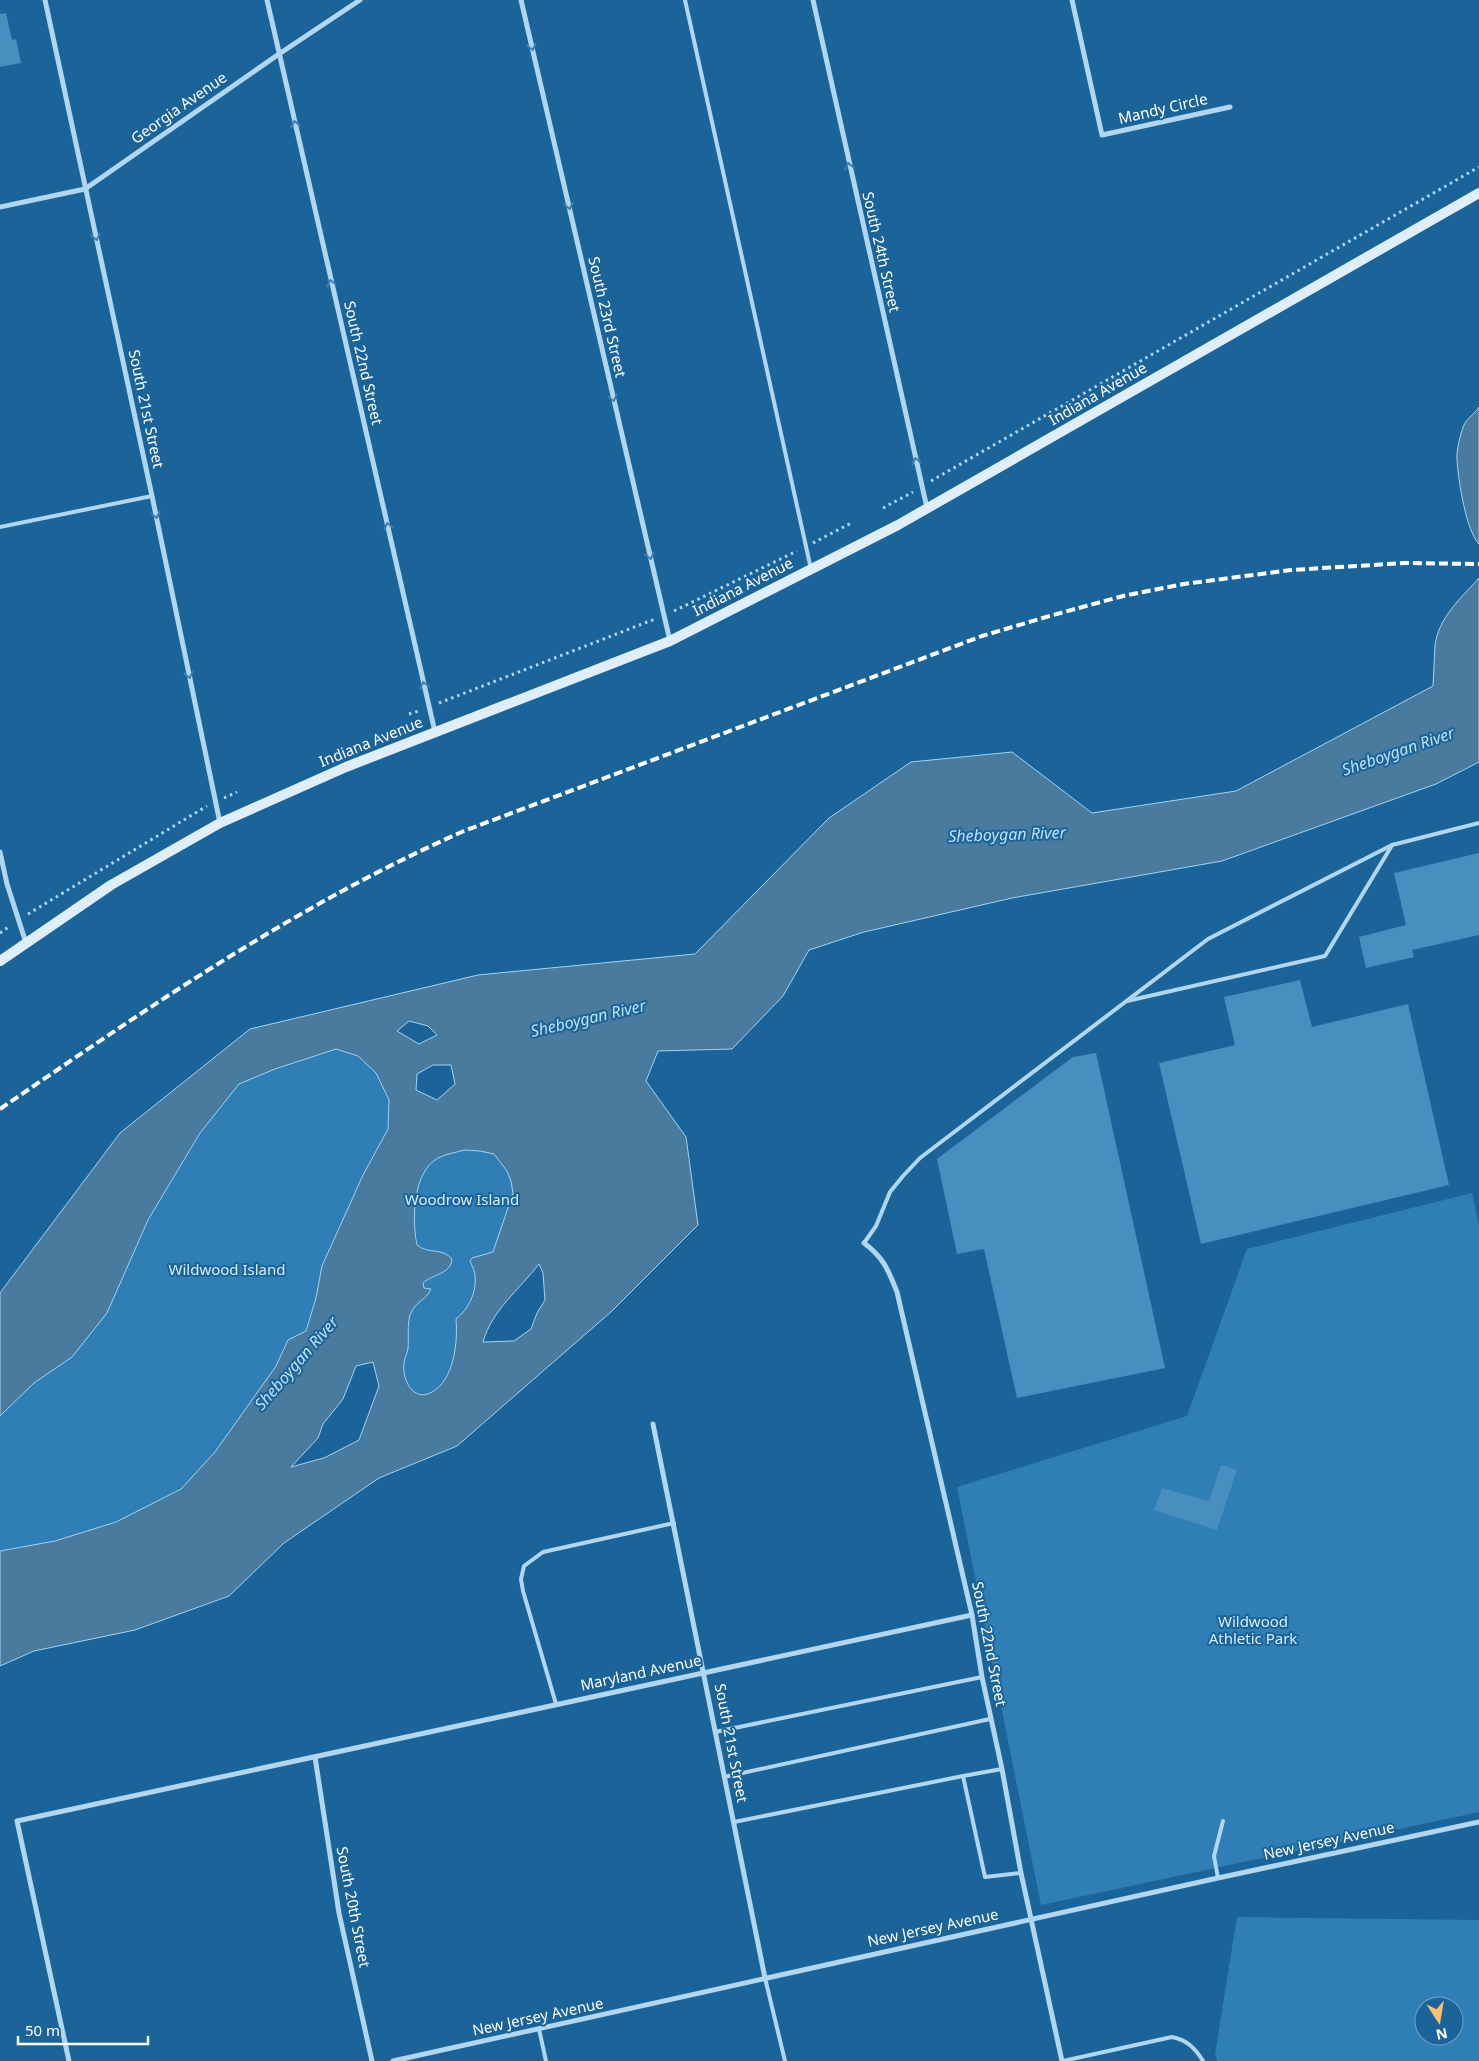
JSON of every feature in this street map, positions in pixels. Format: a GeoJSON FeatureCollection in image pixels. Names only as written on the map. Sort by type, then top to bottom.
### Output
{"type":"FeatureCollection","features":[{"type":"Feature","properties":{"kind":"main road","name":"Indiana Avenue"},"geometry":{"type":"LineString","coordinates":[[0,961],[111,885],[220,824],[346,767],[670,641],[927,509],[1479,193]]}},
{"type":"Feature","properties":{"kind":"street","name":"South 21st Street"},"geometry":{"type":"LineString","coordinates":[[45,0],[152,496],[220,824]]}},
{"type":"Feature","properties":{"kind":"street","name":"South 22nd Street"},"geometry":{"type":"LineString","coordinates":[[267,0],[435,732]]}},
{"type":"Feature","properties":{"kind":"street","name":"Georgia Avenue"},"geometry":{"type":"LineString","coordinates":[[0,207],[85,189],[360,0]]}},
{"type":"Feature","properties":{"kind":"street","name":"South 23rd Street"},"geometry":{"type":"LineString","coordinates":[[521,0],[670,641]]}},
{"type":"Feature","properties":{"kind":"street","name":"South 24th Street"},"geometry":{"type":"LineString","coordinates":[[813,0],[927,509]]}},
{"type":"Feature","properties":{"kind":"street","name":"Mandy Circle"},"geometry":{"type":"LineString","coordinates":[[1072,0],[1102,135],[1230,106]]}},
{"type":"Feature","properties":{"kind":"street"},"geometry":{"type":"LineString","coordinates":[[0,852],[7,884],[26,943]]}},
{"type":"Feature","properties":{"kind":"street","name":"South 22nd Street"},"geometry":{"type":"LineString","coordinates":[[864,1243],[878,1254],[887,1267],[897,1292],[972,1614],[982,1677],[1002,1769],[1020,1873],[1062,2061]]}},
{"type":"Feature","properties":{"kind":"street","name":"South 21st Street"},"geometry":{"type":"LineString","coordinates":[[653,1424],[705,1672],[715,1732],[765,1978]]}},
{"type":"Feature","properties":{"kind":"street","name":"Maryland Avenue"},"geometry":{"type":"LineString","coordinates":[[69,2061],[17,1821],[972,1614]]}},
{"type":"Feature","properties":{"kind":"street","name":"South 20th Street"},"geometry":{"type":"LineString","coordinates":[[315,1756],[339,1913],[372,2061]]}},
{"type":"Feature","properties":{"kind":"street","name":"New Jersey Avenue"},"geometry":{"type":"LineString","coordinates":[[393,2061],[1479,1822]]}},
{"type":"Feature","properties":{"kind":"lane"},"geometry":{"type":"LineString","coordinates":[[685,0],[811,569]]}},
{"type":"Feature","properties":{"kind":"lane"},"geometry":{"type":"LineString","coordinates":[[0,526],[152,496]]}},
{"type":"Feature","properties":{"kind":"lane"},"geometry":{"type":"LineString","coordinates":[[864,1243],[876,1226],[890,1192],[920,1158],[1208,939],[1392,845],[1479,823]]}},
{"type":"Feature","properties":{"kind":"lane"},"geometry":{"type":"LineString","coordinates":[[1125,1002],[1325,956],[1392,845]]}},
{"type":"Feature","properties":{"kind":"lane"},"geometry":{"type":"LineString","coordinates":[[556,1704],[523,1591],[521,1579],[524,1566],[543,1552],[674,1523]]}},
{"type":"Feature","properties":{"kind":"lane"},"geometry":{"type":"LineString","coordinates":[[715,1732],[982,1677]]}},
{"type":"Feature","properties":{"kind":"lane"},"geometry":{"type":"LineString","coordinates":[[724,1777],[990,1718]]}},
{"type":"Feature","properties":{"kind":"lane"},"geometry":{"type":"LineString","coordinates":[[734,1822],[1002,1769]]}},
{"type":"Feature","properties":{"kind":"lane"},"geometry":{"type":"LineString","coordinates":[[963,1776],[985,1877],[1020,1873]]}},
{"type":"Feature","properties":{"kind":"lane"},"geometry":{"type":"LineString","coordinates":[[1218,1878],[1214,1856],[1223,1821]]}},
{"type":"Feature","properties":{"kind":"lane"},"geometry":{"type":"LineString","coordinates":[[765,1978],[785,2061]]}},
{"type":"Feature","properties":{"kind":"lane"},"geometry":{"type":"LineString","coordinates":[[539,2029],[546,2061]]}},
{"type":"Feature","properties":{"kind":"lane"},"geometry":{"type":"LineString","coordinates":[[1062,2061],[1172,2037],[1184,2040],[1197,2051],[1202,2061]]}},
{"type":"Feature","properties":{"kind":"path"},"geometry":{"type":"LineString","coordinates":[[935,479],[1479,167]]}},
{"type":"Feature","properties":{"kind":"path"},"geometry":{"type":"LineString","coordinates":[[883,508],[910,494]]}},
{"type":"Feature","properties":{"kind":"path"},"geometry":{"type":"LineString","coordinates":[[410,714],[688,605],[853,522]]}},
{"type":"Feature","properties":{"kind":"path"},"geometry":{"type":"LineString","coordinates":[[0,933],[216,802],[237,792]]}},
{"type":"Feature","properties":{"kind":"green space","name":"Wildwood Island"},"geometry":{"type":"Polygon","coordinates":[[[336,1049],[358,1056],[376,1073],[389,1100],[388,1129],[363,1175],[322,1266],[316,1298],[306,1331],[288,1340],[276,1366],[215,1452],[181,1489],[117,1522],[55,1541],[0,1551],[0,1416],[34,1383],[72,1357],[128,1265],[148,1220],[200,1133],[239,1084],[275,1069],[336,1049]]]}},
{"type":"Feature","properties":{"kind":"green space","name":"Woodrow Island"},"geometry":{"type":"Polygon","coordinates":[[[465,1150],[494,1154],[507,1171],[513,1193],[493,1252],[472,1258],[470,1261],[475,1274],[475,1288],[468,1306],[456,1319],[455,1349],[450,1370],[445,1379],[432,1392],[419,1395],[407,1383],[404,1370],[404,1362],[408,1350],[410,1315],[417,1303],[431,1289],[424,1288],[423,1283],[445,1271],[451,1264],[452,1259],[445,1254],[427,1250],[418,1245],[415,1210],[418,1185],[429,1165],[438,1158],[465,1150]]]}},
{"type":"Feature","properties":{"kind":"green space","name":"Wildwood Athletic Park"},"geometry":{"type":"Polygon","coordinates":[[[1472,1193],[1479,1225],[1479,1812],[1041,1905],[957,1487],[1187,1416],[1247,1249],[1472,1193]]]}},
{"type":"Feature","properties":{"kind":"green space"},"geometry":{"type":"Polygon","coordinates":[[[1237,1917],[1479,1920],[1479,2061],[1217,2061],[1215,2054],[1237,1917]]]}},
{"type":"Feature","properties":{"kind":"water"},"geometry":{"type":"Polygon","coordinates":[[[1479,407],[1479,544],[1470,528],[1467,517],[1461,491],[1457,456],[1464,425],[1479,407]]]}},
{"type":"Feature","properties":{"kind":"water","name":"Sheboygan River"},"geometry":{"type":"Polygon","coordinates":[[[1479,578],[1479,762],[1436,784],[1222,861],[1012,898],[864,932],[809,950],[783,996],[732,1049],[658,1051],[646,1081],[686,1137],[698,1225],[612,1311],[457,1446],[379,1478],[284,1543],[229,1596],[135,1630],[34,1651],[0,1666],[0,1551],[55,1541],[116,1522],[181,1489],[215,1452],[276,1366],[288,1340],[306,1331],[316,1298],[322,1266],[363,1175],[388,1129],[389,1100],[376,1073],[358,1056],[336,1049],[275,1069],[239,1084],[200,1133],[148,1220],[107,1313],[72,1357],[34,1383],[0,1416],[0,1293],[120,1133],[250,1029],[478,975],[695,954],[829,818],[911,762],[1012,752],[1092,813],[1236,791],[1433,686],[1435,646],[1441,626],[1451,609],[1479,578]],[[409,1021],[397,1031],[419,1044],[437,1035],[428,1026],[409,1021]],[[433,1065],[417,1074],[416,1090],[437,1100],[455,1084],[451,1065],[433,1065]],[[465,1150],[438,1158],[429,1165],[423,1174],[416,1198],[415,1235],[417,1245],[427,1250],[444,1253],[452,1259],[451,1264],[445,1271],[423,1283],[424,1288],[431,1289],[415,1306],[410,1315],[408,1349],[404,1360],[405,1376],[410,1388],[414,1392],[425,1395],[439,1386],[450,1370],[455,1349],[456,1319],[468,1306],[475,1288],[475,1274],[470,1261],[472,1258],[493,1252],[513,1193],[507,1171],[494,1154],[465,1150]],[[539,1264],[493,1320],[483,1342],[514,1341],[531,1329],[537,1313],[545,1300],[543,1273],[539,1264]],[[373,1362],[356,1366],[343,1399],[323,1424],[318,1438],[291,1467],[324,1458],[359,1440],[379,1386],[373,1362]]]}},
{"type":"Feature","properties":{"kind":"building"},"geometry":{"type":"Polygon","coordinates":[[[6,13],[12,40],[16,39],[21,63],[0,67],[0,14],[6,13]]]}},
{"type":"Feature","properties":{"kind":"building"},"geometry":{"type":"Polygon","coordinates":[[[1479,853],[1479,935],[1412,950],[1414,957],[1366,968],[1359,937],[1406,925],[1394,873],[1479,853]]]}},
{"type":"Feature","properties":{"kind":"building"},"geometry":{"type":"Polygon","coordinates":[[[1300,980],[1312,1027],[1408,1004],[1449,1185],[1201,1244],[1159,1063],[1235,1045],[1224,997],[1300,980]]]}},
{"type":"Feature","properties":{"kind":"building"},"geometry":{"type":"Polygon","coordinates":[[[1096,1053],[1165,1368],[1017,1398],[984,1249],[957,1254],[937,1159],[1073,1057],[1096,1053]]]}},
{"type":"Feature","properties":{"kind":"building"},"geometry":{"type":"Polygon","coordinates":[[[1221,1465],[1237,1470],[1217,1530],[1154,1510],[1162,1488],[1209,1501],[1221,1465]]]}},
{"type":"Feature","properties":{"kind":"railway"},"geometry":{"type":"LineString","coordinates":[[0,1109],[169,995],[226,959],[342,891],[403,860],[464,831],[982,636],[1123,596],[1184,584],[1291,570],[1405,563],[1479,564]]}}]}
